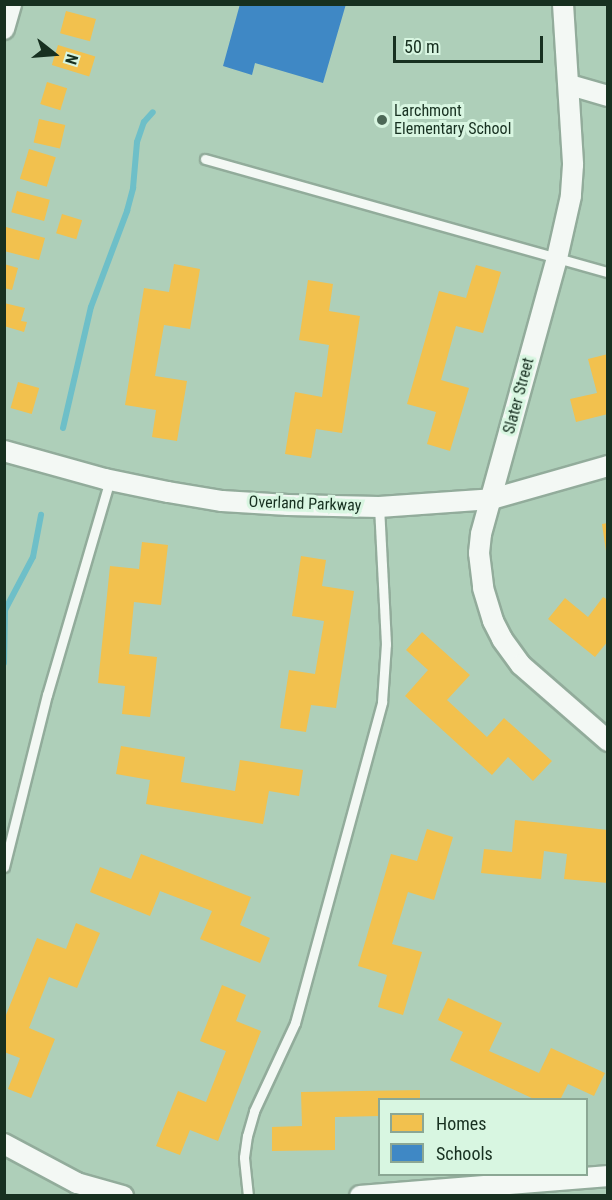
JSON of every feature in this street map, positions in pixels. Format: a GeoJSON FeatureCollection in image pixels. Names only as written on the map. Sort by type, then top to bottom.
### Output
{"type":"FeatureCollection","features":[{"type":"Feature","properties":{"kind":"street"},"geometry":{"type":"LineString","coordinates":[[4,29],[11,4]]}},
{"type":"Feature","properties":{"kind":"street","name":"Slater Street"},"geometry":{"type":"LineString","coordinates":[[563,4],[570,86],[573,165],[568,207],[557,258],[481,534],[479,553],[483,588],[493,621],[521,665],[608,741]]}},
{"type":"Feature","properties":{"kind":"street"},"geometry":{"type":"LineString","coordinates":[[570,86],[608,96]]}},
{"type":"Feature","properties":{"kind":"street","name":"Overland Parkway"},"geometry":{"type":"LineString","coordinates":[[4,451],[110,480],[222,501],[379,507],[492,499],[608,466]]}},
{"type":"Feature","properties":{"kind":"street"},"geometry":{"type":"LineString","coordinates":[[4,1144],[77,1183],[123,1196]]}},
{"type":"Feature","properties":{"kind":"street"},"geometry":{"type":"LineString","coordinates":[[360,1196],[608,1176]]}},
{"type":"Feature","properties":{"kind":"lane"},"geometry":{"type":"LineString","coordinates":[[205,159],[608,272]]}},
{"type":"Feature","properties":{"kind":"lane"},"geometry":{"type":"LineString","coordinates":[[4,867],[47,695],[110,480]]}},
{"type":"Feature","properties":{"kind":"lane"},"geometry":{"type":"LineString","coordinates":[[248,1196],[244,1157],[247,1136],[254,1111],[296,1023],[382,702],[386,644],[379,507]]}},
{"type":"Feature","properties":{"kind":"building: Homes"},"geometry":{"type":"Polygon","coordinates":[[[66,11],[96,19],[90,41],[60,33],[66,11]]]}},
{"type":"Feature","properties":{"kind":"building: Homes"},"geometry":{"type":"Polygon","coordinates":[[[58,45],[95,56],[89,76],[52,65],[58,45]]]}},
{"type":"Feature","properties":{"kind":"building: Homes"},"geometry":{"type":"Polygon","coordinates":[[[47,82],[67,88],[60,110],[40,104],[47,82]]]}},
{"type":"Feature","properties":{"kind":"building: Homes"},"geometry":{"type":"Polygon","coordinates":[[[39,119],[65,125],[60,148],[34,142],[39,119]]]}},
{"type":"Feature","properties":{"kind":"building: Homes"},"geometry":{"type":"Polygon","coordinates":[[[29,149],[56,157],[47,187],[20,179],[29,149]]]}},
{"type":"Feature","properties":{"kind":"building: Homes"},"geometry":{"type":"Polygon","coordinates":[[[17,191],[50,200],[44,221],[11,212],[17,191]]]}},
{"type":"Feature","properties":{"kind":"building: Homes"},"geometry":{"type":"Polygon","coordinates":[[[62,214],[82,220],[76,239],[56,233],[62,214]]]}},
{"type":"Feature","properties":{"kind":"building: Homes"},"geometry":{"type":"Polygon","coordinates":[[[6,227],[45,238],[39,260],[4,251],[6,227]]]}},
{"type":"Feature","properties":{"kind":"building: Homes"},"geometry":{"type":"Polygon","coordinates":[[[4,264],[18,268],[12,290],[4,288],[4,264]]]}},
{"type":"Feature","properties":{"kind":"building: Homes"},"geometry":{"type":"Polygon","coordinates":[[[174,264],[200,269],[190,329],[164,325],[155,376],[187,381],[177,441],[152,437],[156,410],[125,405],[144,288],[169,292],[174,264]]]}},
{"type":"Feature","properties":{"kind":"building: Homes"},"geometry":{"type":"Polygon","coordinates":[[[476,265],[501,272],[483,333],[456,326],[441,380],[469,388],[450,451],[427,444],[436,412],[407,404],[439,291],[466,298],[476,265]]]}},
{"type":"Feature","properties":{"kind":"building: Homes"},"geometry":{"type":"Polygon","coordinates":[[[308,280],[333,284],[329,311],[360,316],[342,433],[316,429],[311,458],[285,454],[295,392],[322,397],[329,345],[299,340],[308,280]]]}},
{"type":"Feature","properties":{"kind":"building: Homes"},"geometry":{"type":"Polygon","coordinates":[[[4,303],[25,308],[21,321],[27,322],[24,332],[4,326],[4,303]]]}},
{"type":"Feature","properties":{"kind":"building: Homes"},"geometry":{"type":"Polygon","coordinates":[[[608,354],[608,414],[576,422],[570,399],[597,393],[588,359],[608,354]]]}},
{"type":"Feature","properties":{"kind":"building: Homes"},"geometry":{"type":"Polygon","coordinates":[[[18,382],[39,388],[32,414],[11,408],[18,382]]]}},
{"type":"Feature","properties":{"kind":"building: Homes"},"geometry":{"type":"Polygon","coordinates":[[[608,523],[608,550],[606,551],[602,524],[608,523]]]}},
{"type":"Feature","properties":{"kind":"building: Homes"},"geometry":{"type":"Polygon","coordinates":[[[142,542],[168,545],[161,605],[134,602],[129,654],[157,657],[150,717],[122,714],[125,686],[98,683],[110,566],[139,569],[142,542]]]}},
{"type":"Feature","properties":{"kind":"building: Homes"},"geometry":{"type":"Polygon","coordinates":[[[301,556],[326,560],[322,586],[354,591],[336,708],[311,705],[306,732],[280,728],[289,670],[315,674],[324,621],[292,616],[301,556]]]}},
{"type":"Feature","properties":{"kind":"building: Homes"},"geometry":{"type":"Polygon","coordinates":[[[603,597],[608,600],[608,641],[595,657],[548,619],[565,598],[588,617],[603,597]]]}},
{"type":"Feature","properties":{"kind":"building: Homes"},"geometry":{"type":"Polygon","coordinates":[[[422,632],[470,675],[447,700],[487,737],[504,718],[552,761],[533,781],[508,757],[492,775],[405,696],[428,670],[406,650],[422,632]]]}},
{"type":"Feature","properties":{"kind":"building: Homes"},"geometry":{"type":"Polygon","coordinates":[[[121,746],[185,757],[181,782],[235,791],[240,760],[303,770],[299,796],[269,791],[263,824],[146,804],[150,780],[116,774],[121,746]]]}},
{"type":"Feature","properties":{"kind":"building: Homes"},"geometry":{"type":"Polygon","coordinates":[[[515,820],[608,830],[608,883],[564,879],[567,854],[544,851],[541,879],[481,873],[484,849],[512,852],[515,820]]]}},
{"type":"Feature","properties":{"kind":"building: Homes"},"geometry":{"type":"Polygon","coordinates":[[[427,829],[453,837],[434,900],[408,892],[392,944],[422,952],[403,1015],[378,1007],[387,975],[358,966],[391,854],[417,861],[427,829]]]}},
{"type":"Feature","properties":{"kind":"building: Homes"},"geometry":{"type":"Polygon","coordinates":[[[141,854],[251,897],[240,925],[270,938],[260,963],[200,939],[212,911],[160,891],[150,916],[90,892],[100,867],[131,879],[141,854]]]}},
{"type":"Feature","properties":{"kind":"building: Homes"},"geometry":{"type":"Polygon","coordinates":[[[76,923],[100,933],[77,988],[49,977],[29,1028],[55,1039],[31,1098],[8,1089],[20,1058],[4,1052],[4,1020],[37,938],[66,949],[76,923]]]}},
{"type":"Feature","properties":{"kind":"building: Homes"},"geometry":{"type":"Polygon","coordinates":[[[222,985],[246,995],[236,1021],[261,1031],[218,1141],[190,1130],[180,1155],[156,1146],[178,1091],[206,1102],[226,1051],[200,1041],[222,985]]]}},
{"type":"Feature","properties":{"kind":"building: Homes"},"geometry":{"type":"Polygon","coordinates":[[[448,998],[502,1023],[489,1051],[539,1073],[551,1048],[605,1073],[594,1096],[568,1084],[561,1098],[532,1098],[450,1060],[463,1032],[438,1020],[448,998]]]}},
{"type":"Feature","properties":{"kind":"building: Homes"},"geometry":{"type":"Polygon","coordinates":[[[420,1090],[420,1098],[378,1098],[378,1116],[335,1117],[335,1150],[272,1151],[272,1127],[302,1126],[301,1092],[420,1090]]]}},
{"type":"Feature","properties":{"kind":"building: Schools"},"geometry":{"type":"Polygon","coordinates":[[[240,4],[346,4],[323,83],[255,63],[252,75],[223,66],[240,4]]]}},
{"type":"Feature","properties":{"kind":"waterway"},"geometry":{"type":"LineString","coordinates":[[63,428],[91,307],[127,211],[133,188],[137,142],[144,122],[153,112]]}},
{"type":"Feature","properties":{"kind":"waterway"},"geometry":{"type":"LineString","coordinates":[[4,663],[5,610],[33,557],[41,515]]}},
{"type":"Feature","properties":{"kind":"place","name":"Larchmont Elementary School"},"geometry":{"type":"Point","coordinates":[382,120]}}]}
